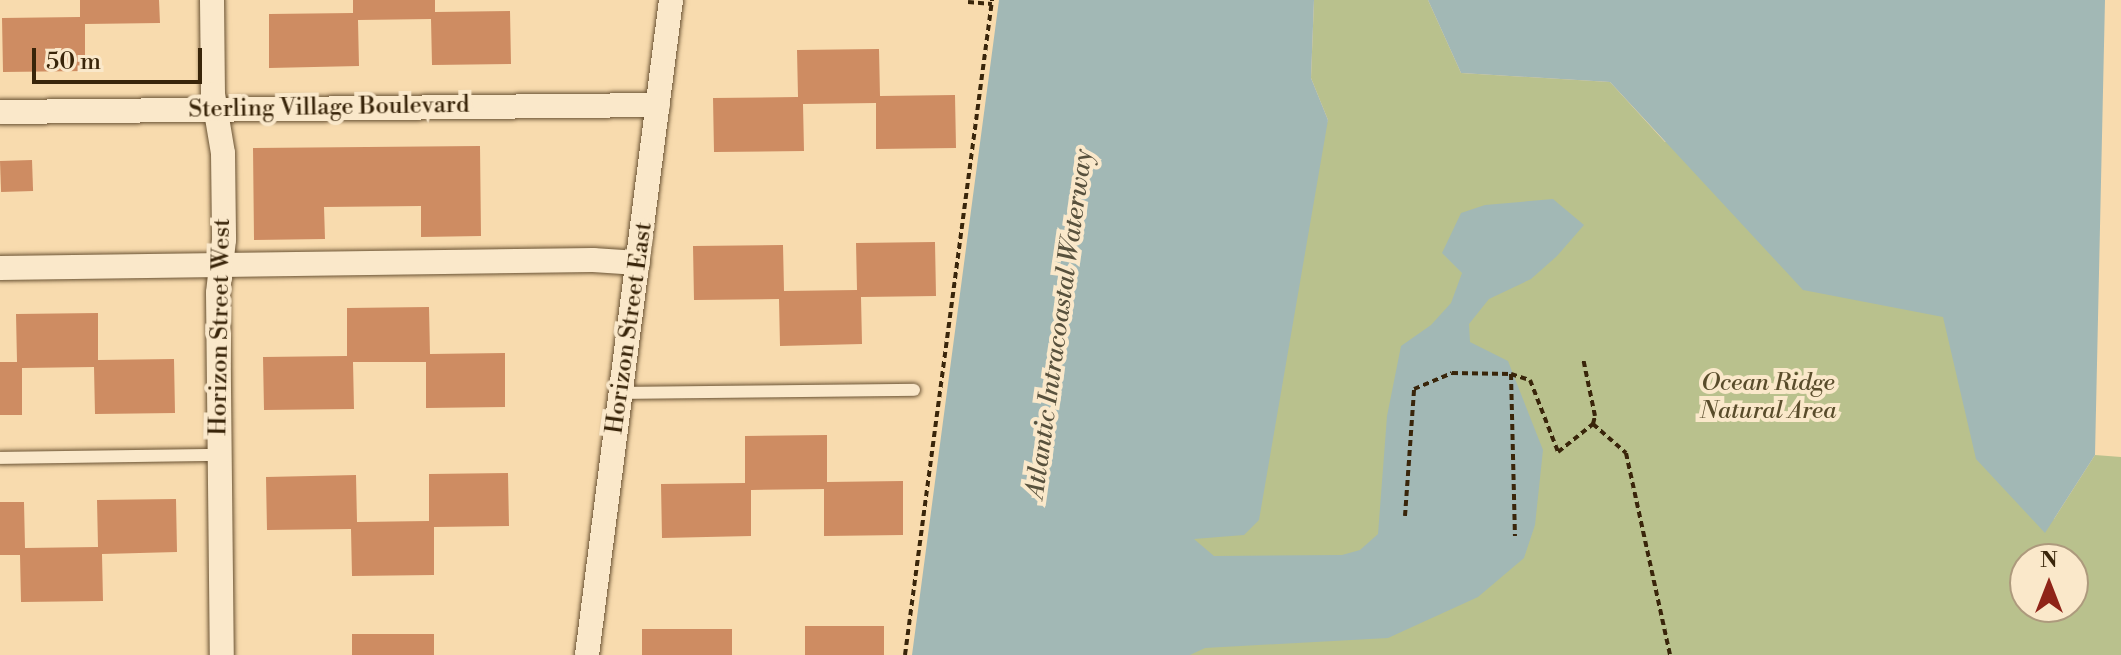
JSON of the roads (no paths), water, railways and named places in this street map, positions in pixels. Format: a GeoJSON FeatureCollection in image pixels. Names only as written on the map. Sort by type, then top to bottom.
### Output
{"type":"FeatureCollection","features":[{"type":"Feature","properties":{"kind":"street","name":"Horizon Street West"},"geometry":{"type":"LineString","coordinates":[[212,0],[216,109],[223,153],[224,240],[218,293],[222,655]]}},
{"type":"Feature","properties":{"kind":"street","name":"Horizon Street East"},"geometry":{"type":"LineString","coordinates":[[587,655],[671,0]]}},
{"type":"Feature","properties":{"kind":"street","name":"Sterling Village Boulevard"},"geometry":{"type":"LineString","coordinates":[[1,113],[658,105]]}},
{"type":"Feature","properties":{"kind":"street"},"geometry":{"type":"LineString","coordinates":[[0,268],[593,260],[638,263]]}},
{"type":"Feature","properties":{"kind":"lane"},"geometry":{"type":"LineString","coordinates":[[621,393],[914,390]]}},
{"type":"Feature","properties":{"kind":"lane"},"geometry":{"type":"LineString","coordinates":[[0,458],[218,455]]}},
{"type":"Feature","properties":{"kind":"water","name":"Atlantic Intracoastal Waterway"},"geometry":{"type":"Polygon","coordinates":[[[999,0],[1314,0],[1311,78],[1328,120],[1259,520],[1244,535],[1194,539],[1214,556],[1342,555],[1360,550],[1378,534],[1387,416],[1401,346],[1431,325],[1451,303],[1462,273],[1442,253],[1461,213],[1485,205],[1553,199],[1584,225],[1557,256],[1531,279],[1489,299],[1469,324],[1470,342],[1508,361],[1543,450],[1535,525],[1524,558],[1478,597],[1388,638],[1205,648],[1190,655],[912,655],[999,0]]]}},
{"type":"Feature","properties":{"kind":"water"},"geometry":{"type":"Polygon","coordinates":[[[1428,0],[2105,0],[2095,455],[2045,533],[1976,459],[1943,317],[1803,290],[1610,82],[1461,73],[1428,0]]]}},
{"type":"Feature","properties":{"kind":"park label","name":"Ocean Ridge Natural Area"},"geometry":{"type":"Point","coordinates":[1768,398]}}]}
